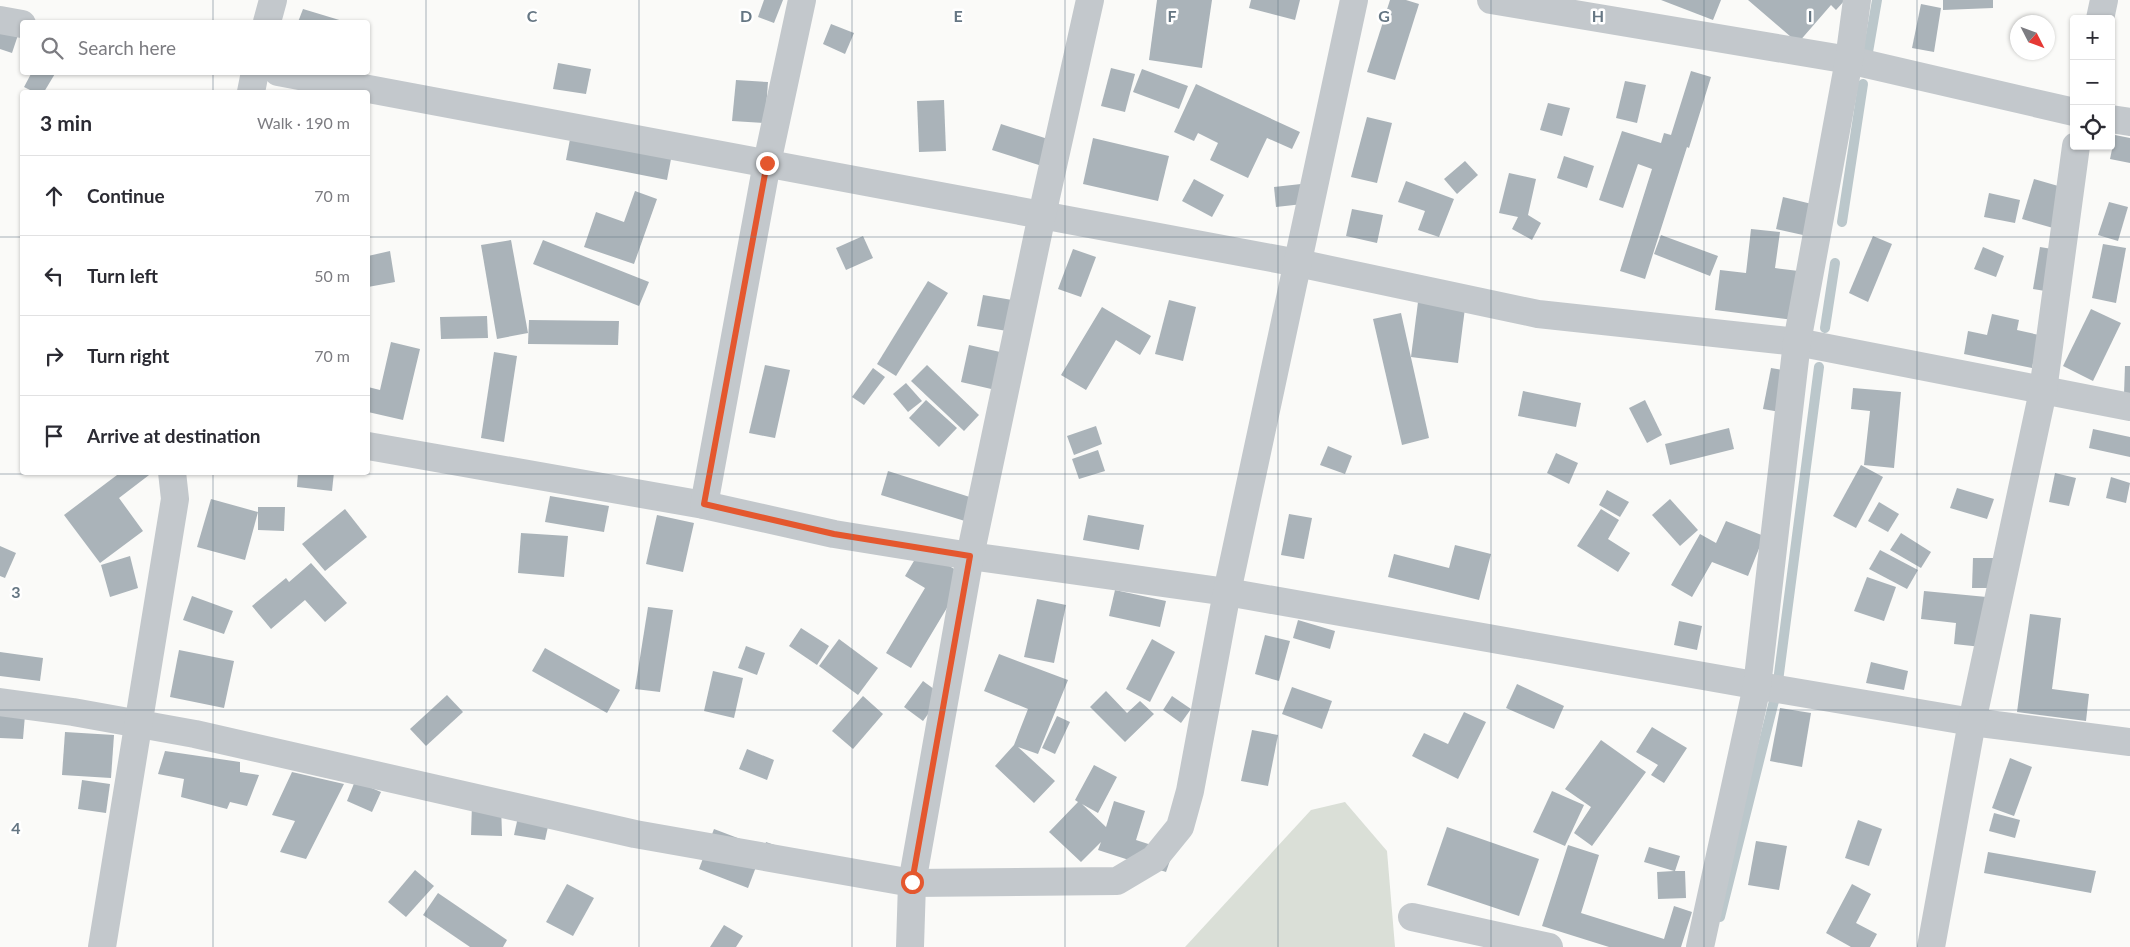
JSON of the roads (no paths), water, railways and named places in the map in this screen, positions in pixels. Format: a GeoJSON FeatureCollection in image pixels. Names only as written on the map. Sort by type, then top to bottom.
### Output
{"type":"FeatureCollection","features":[{"type":"Feature","properties":{"kind":"street"},"geometry":{"type":"LineString","coordinates":[[268,20],[273,0]]}},
{"type":"Feature","properties":{"kind":"street"},"geometry":{"type":"LineString","coordinates":[[704,504],[767,163],[802,0]]}},
{"type":"Feature","properties":{"kind":"street"},"geometry":{"type":"LineString","coordinates":[[910,947],[912,882],[970,556],[1042,215],[1090,0]]}},
{"type":"Feature","properties":{"kind":"street"},"geometry":{"type":"LineString","coordinates":[[0,702],[138,723],[195,734],[635,834],[912,882],[1117,881],[1154,859],[1180,827],[1190,791],[1227,592],[1354,0]]}},
{"type":"Feature","properties":{"kind":"street"},"geometry":{"type":"LineString","coordinates":[[1491,0],[1849,60],[2070,111]]}},
{"type":"Feature","properties":{"kind":"street"},"geometry":{"type":"LineString","coordinates":[[1700,947],[1757,686],[1797,342],[1849,60],[1857,0]]}},
{"type":"Feature","properties":{"kind":"street"},"geometry":{"type":"LineString","coordinates":[[2101,15],[2104,0]]}},
{"type":"Feature","properties":{"kind":"street"},"geometry":{"type":"LineString","coordinates":[[0,20],[20,24]]}},
{"type":"Feature","properties":{"kind":"street"},"geometry":{"type":"LineString","coordinates":[[251,90],[254,75]]}},
{"type":"Feature","properties":{"kind":"street"},"geometry":{"type":"LineString","coordinates":[[294,75],[1298,263],[1538,314],[1797,342],[2130,407]]}},
{"type":"Feature","properties":{"kind":"street"},"geometry":{"type":"LineString","coordinates":[[2115,120],[2130,122]]}},
{"type":"Feature","properties":{"kind":"street"},"geometry":{"type":"LineString","coordinates":[[1931,947],[1972,722],[2043,391],[2075,150]]}},
{"type":"Feature","properties":{"kind":"street"},"geometry":{"type":"LineString","coordinates":[[370,446],[704,504],[834,534],[970,556],[1227,592],[1972,722],[2130,742]]}},
{"type":"Feature","properties":{"kind":"street"},"geometry":{"type":"LineString","coordinates":[[102,947],[175,499],[172,475]]}},
{"type":"Feature","properties":{"kind":"street"},"geometry":{"type":"LineString","coordinates":[[1412,916],[1549,947]]}},
{"type":"Feature","properties":{"kind":"waterway"},"geometry":{"type":"LineString","coordinates":[[1868,52],[1877,0]]}},
{"type":"Feature","properties":{"kind":"waterway"},"geometry":{"type":"LineString","coordinates":[[1842,222],[1863,84]]}},
{"type":"Feature","properties":{"kind":"waterway"},"geometry":{"type":"LineString","coordinates":[[1825,328],[1835,263]]}},
{"type":"Feature","properties":{"kind":"waterway"},"geometry":{"type":"LineString","coordinates":[[1720,917],[1777,689],[1819,367]]}}]}
